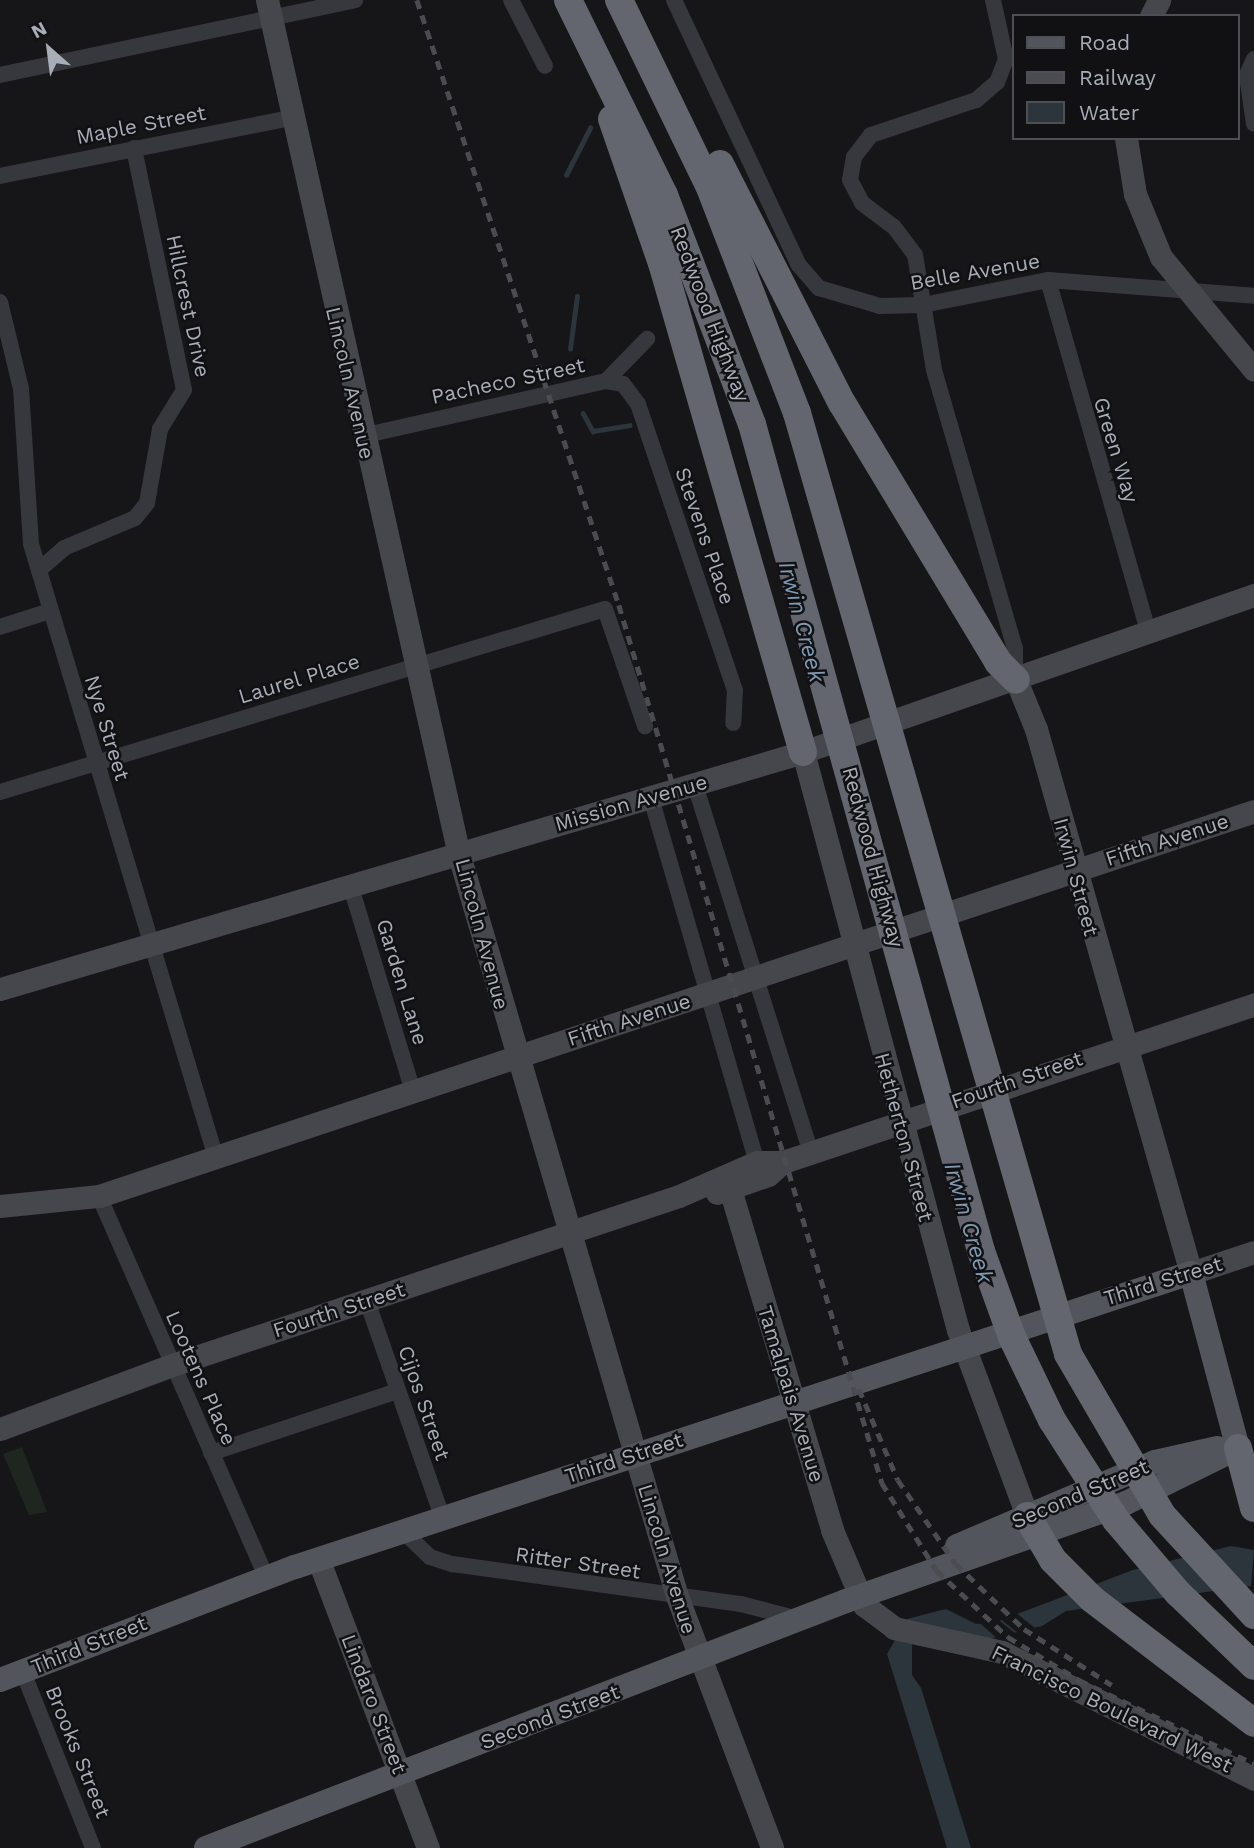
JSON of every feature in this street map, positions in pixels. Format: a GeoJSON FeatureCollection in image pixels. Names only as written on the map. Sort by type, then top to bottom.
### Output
{"type":"FeatureCollection","features":[{"type":"Feature","properties":{"kind":"highway","name":"Redwood Highway"},"geometry":{"type":"LineString","coordinates":[[568,0],[688,251],[781,523],[981,1251],[1012,1338],[1067,1447],[1116,1520],[1178,1593],[1254,1665]]}},
{"type":"Feature","properties":{"kind":"highway"},"geometry":{"type":"LineString","coordinates":[[624,9],[755,297],[861,623],[1068,1354],[1162,1516],[1254,1615]]}},
{"type":"Feature","properties":{"kind":"highway"},"geometry":{"type":"LineString","coordinates":[[624,9],[714,151],[850,419],[998,662],[1016,680]]}},
{"type":"Feature","properties":{"kind":"highway"},"geometry":{"type":"LineString","coordinates":[[584,30],[660,254],[803,752]]}},
{"type":"Feature","properties":{"kind":"highway"},"geometry":{"type":"LineString","coordinates":[[1246,1445],[1254,1508]]}},
{"type":"Feature","properties":{"kind":"highway"},"geometry":{"type":"LineString","coordinates":[[1031,1525],[1073,1581],[1117,1621],[1254,1723]]}},
{"type":"Feature","properties":{"kind":"main road","name":"Lincoln Avenue"},"geometry":{"type":"LineString","coordinates":[[269,10],[362,436],[459,855],[516,1058],[677,1596],[698,1659],[772,1848]]}},
{"type":"Feature","properties":{"kind":"main road"},"geometry":{"type":"LineString","coordinates":[[1127,140],[1152,239],[1190,294],[1254,370]]}},
{"type":"Feature","properties":{"kind":"main road","name":"Mission Avenue"},"geometry":{"type":"LineString","coordinates":[[0,989],[803,752],[1254,595]]}},
{"type":"Feature","properties":{"kind":"main road","name":"Irwin Street"},"geometry":{"type":"LineString","coordinates":[[1016,680],[1075,871],[1123,1046],[1191,1273],[1246,1445]]}},
{"type":"Feature","properties":{"kind":"main road","name":"Hetherton Street"},"geometry":{"type":"LineString","coordinates":[[803,752],[899,1120],[962,1345],[1031,1525]]}},
{"type":"Feature","properties":{"kind":"main road","name":"Fifth Avenue"},"geometry":{"type":"LineString","coordinates":[[0,1206],[99,1196],[1254,811]]}},
{"type":"Feature","properties":{"kind":"main road","name":"Fourth Street"},"geometry":{"type":"LineString","coordinates":[[680,1196],[730,1189],[768,1175],[783,1161],[810,1149],[1254,1004]]}},
{"type":"Feature","properties":{"kind":"main road","name":"Fourth Street"},"geometry":{"type":"LineString","coordinates":[[0,1429],[172,1365],[680,1196],[757,1162],[783,1161]]}},
{"type":"Feature","properties":{"kind":"main road","name":"Tamalpais Avenue"},"geometry":{"type":"LineString","coordinates":[[730,1189],[793,1402],[858,1597]]}},
{"type":"Feature","properties":{"kind":"main road","name":"Third Street"},"geometry":{"type":"LineString","coordinates":[[0,1680],[266,1577],[962,1345],[1254,1252]]}},
{"type":"Feature","properties":{"kind":"main road","name":"Second Street"},"geometry":{"type":"LineString","coordinates":[[206,1848],[401,1776],[798,1619],[894,1584],[927,1557],[1031,1525],[1173,1456],[1246,1445]]}},
{"type":"Feature","properties":{"kind":"main road","name":"Lindaro Street"},"geometry":{"type":"LineString","coordinates":[[319,1561],[428,1848]]}},
{"type":"Feature","properties":{"kind":"main road","name":"Francisco Boulevard West"},"geometry":{"type":"LineString","coordinates":[[858,1597],[890,1626],[1002,1653],[1254,1779]]}},
{"type":"Feature","properties":{"kind":"street"},"geometry":{"type":"LineString","coordinates":[[0,75],[269,10],[355,0]]}},
{"type":"Feature","properties":{"kind":"street"},"geometry":{"type":"LineString","coordinates":[[511,0],[545,66]]}},
{"type":"Feature","properties":{"kind":"street","name":"Belle Avenue"},"geometry":{"type":"LineString","coordinates":[[674,0],[804,275],[838,297],[923,306],[1048,279],[1190,294],[1254,296]]}},
{"type":"Feature","properties":{"kind":"street","name":"Irwin Street"},"geometry":{"type":"LineString","coordinates":[[993,0],[1006,59],[996,82],[976,100],[871,135],[854,157],[850,180],[862,202],[894,227],[915,255],[949,428],[1015,648],[1016,680]]}},
{"type":"Feature","properties":{"kind":"street"},"geometry":{"type":"LineString","coordinates":[[1254,59],[1247,75],[1254,124]]}},
{"type":"Feature","properties":{"kind":"street","name":"Maple Street"},"geometry":{"type":"LineString","coordinates":[[0,176],[291,118]]}},
{"type":"Feature","properties":{"kind":"street","name":"Hillcrest Drive"},"geometry":{"type":"LineString","coordinates":[[39,570],[64,548],[135,518],[147,503],[160,429],[184,390],[134,148]]}},
{"type":"Feature","properties":{"kind":"street","name":"Green Way"},"geometry":{"type":"LineString","coordinates":[[1048,279],[1148,631]]}},
{"type":"Feature","properties":{"kind":"street","name":"Nye Street"},"geometry":{"type":"LineString","coordinates":[[0,302],[21,389],[31,544],[216,1158]]}},
{"type":"Feature","properties":{"kind":"street","name":"Pacheco Street"},"geometry":{"type":"LineString","coordinates":[[362,436],[606,381],[647,339]]}},
{"type":"Feature","properties":{"kind":"street","name":"Stevens Place"},"geometry":{"type":"LineString","coordinates":[[606,381],[623,384],[638,404],[735,690],[733,723]]}},
{"type":"Feature","properties":{"kind":"street","name":"Laurel Place"},"geometry":{"type":"LineString","coordinates":[[0,792],[599,609],[610,612],[645,726]]}},
{"type":"Feature","properties":{"kind":"street"},"geometry":{"type":"LineString","coordinates":[[0,627],[50,611]]}},
{"type":"Feature","properties":{"kind":"street"},"geometry":{"type":"LineString","coordinates":[[695,785],[753,979],[810,1149]]}},
{"type":"Feature","properties":{"kind":"street"},"geometry":{"type":"LineString","coordinates":[[651,798],[757,1162]]}},
{"type":"Feature","properties":{"kind":"street","name":"Garden Lane"},"geometry":{"type":"LineString","coordinates":[[350,884],[413,1092]]}},
{"type":"Feature","properties":{"kind":"street","name":"Lootens Place"},"geometry":{"type":"LineString","coordinates":[[99,1196],[266,1577]]}},
{"type":"Feature","properties":{"kind":"street","name":"Cijos Street"},"geometry":{"type":"LineString","coordinates":[[367,1301],[443,1519]]}},
{"type":"Feature","properties":{"kind":"street"},"geometry":{"type":"LineString","coordinates":[[212,1453],[397,1391]]}},
{"type":"Feature","properties":{"kind":"street","name":"Ritter Street"},"geometry":{"type":"LineString","coordinates":[[404,1532],[430,1557],[452,1564],[677,1596],[798,1619]]}},
{"type":"Feature","properties":{"kind":"street","name":"Brooks Street"},"geometry":{"type":"LineString","coordinates":[[23,1672],[93,1848]]}},
{"type":"Feature","properties":{"kind":"shaded area"},"geometry":{"type":"Polygon","coordinates":[[[22,1447],[47,1512],[29,1515],[3,1454],[22,1447]]]}},
{"type":"Feature","properties":{"kind":"water"},"geometry":{"type":"Polygon","coordinates":[[[1231,1546],[1254,1550],[1251,1586],[1066,1611],[1042,1626],[993,1638],[912,1640],[912,1675],[921,1688],[971,1848],[947,1848],[887,1654],[907,1619],[946,1609],[976,1624],[996,1622],[1133,1570],[1231,1546]]]}},
{"type":"Feature","properties":{"kind":"pier"},"geometry":{"type":"Polygon","coordinates":[[[1015,1612],[1036,1629],[1018,1633],[998,1617],[1015,1612]]]}},
{"type":"Feature","properties":{"kind":"pier"},"geometry":{"type":"Polygon","coordinates":[[[974,1618],[996,1618],[1016,1634],[999,1640],[974,1618]]]}},
{"type":"Feature","properties":{"kind":"waterway","name":"Irwin Creek"},"geometry":{"type":"LineString","coordinates":[[566,175],[590,128]]}},
{"type":"Feature","properties":{"kind":"waterway","name":"Irwin Creek"},"geometry":{"type":"LineString","coordinates":[[570,349],[577,296]]}},
{"type":"Feature","properties":{"kind":"waterway","name":"Irwin Creek"},"geometry":{"type":"LineString","coordinates":[[583,413],[593,431],[630,425]]}},
{"type":"Feature","properties":{"kind":"railway"},"geometry":{"type":"LineString","coordinates":[[417,0],[619,605],[882,1483],[937,1571],[1008,1637],[1079,1680],[1254,1764]]}},
{"type":"Feature","properties":{"kind":"railway"},"geometry":{"type":"LineString","coordinates":[[859,1389],[898,1480],[956,1564],[1024,1629],[1112,1685]]}}]}
